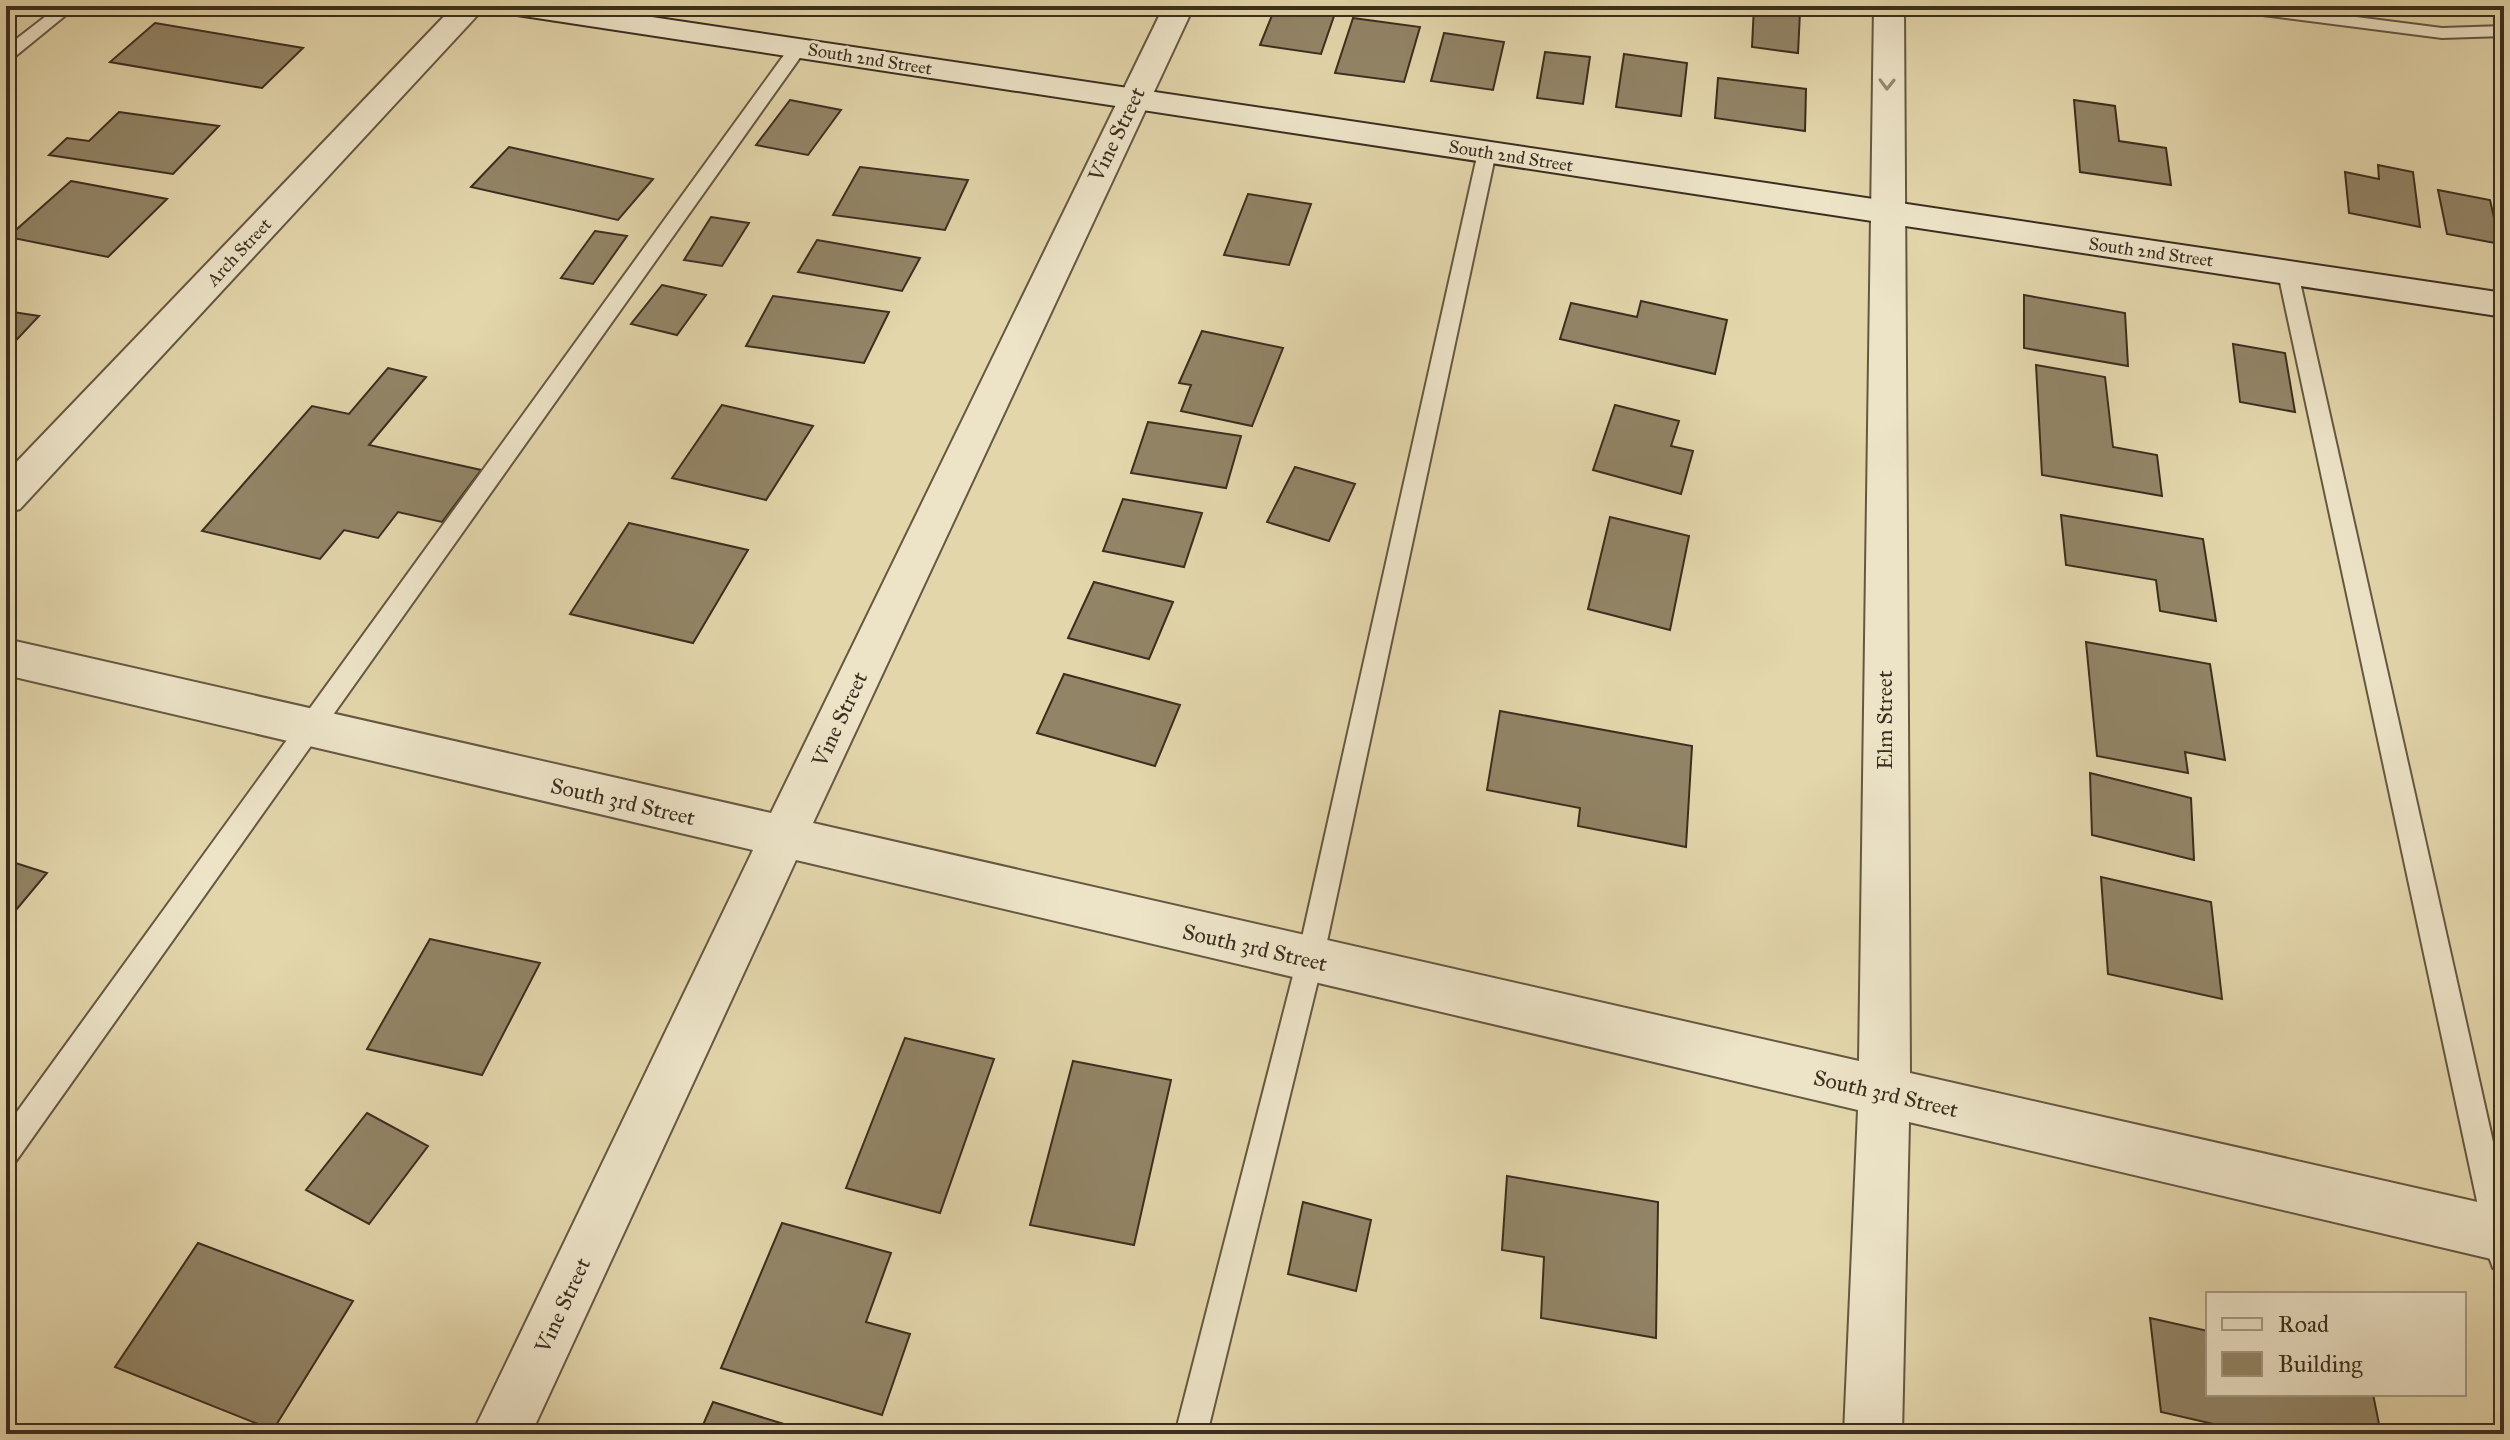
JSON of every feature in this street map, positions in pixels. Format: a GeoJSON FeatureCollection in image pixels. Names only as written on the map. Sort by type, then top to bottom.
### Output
{"type":"FeatureCollection","features":[{"type":"Feature","properties":{"kind":"street","name":"Arch Street"},"geometry":{"type":"LineString","coordinates":[[6,498],[471,6]]}},
{"type":"Feature","properties":{"kind":"street","name":"South 2nd Street"},"geometry":{"type":"LineString","coordinates":[[517,6],[2504,305]]}},
{"type":"Feature","properties":{"kind":"street","name":"Vine Street"},"geometry":{"type":"LineString","coordinates":[[501,1434],[1179,6]]}},
{"type":"Feature","properties":{"kind":"street","name":"Elm Street"},"geometry":{"type":"LineString","coordinates":[[1873,1434],[1884,1092],[1889,6]]}},
{"type":"Feature","properties":{"kind":"street","name":"South 3rd Street"},"geometry":{"type":"LineString","coordinates":[[6,657],[1884,1092],[2502,1242]]}},
{"type":"Feature","properties":{"kind":"lane"},"geometry":{"type":"LineString","coordinates":[[6,55],[69,6]]}},
{"type":"Feature","properties":{"kind":"lane"},"geometry":{"type":"LineString","coordinates":[[2231,6],[2442,33],[2504,31]]}},
{"type":"Feature","properties":{"kind":"lane"},"geometry":{"type":"LineString","coordinates":[[6,1151],[798,48]]}},
{"type":"Feature","properties":{"kind":"lane"},"geometry":{"type":"LineString","coordinates":[[1191,1434],[1310,960],[1487,152]]}},
{"type":"Feature","properties":{"kind":"lane"},"geometry":{"type":"LineString","coordinates":[[2288,273],[2502,1242]]}},
{"type":"Feature","properties":{"kind":"building"},"geometry":{"type":"Polygon","coordinates":[[[1754,6],[1800,12],[1798,53],[1752,47],[1754,6]]]}},
{"type":"Feature","properties":{"kind":"building"},"geometry":{"type":"Polygon","coordinates":[[[1275,8],[1334,16],[1321,54],[1260,45],[1275,8]]]}},
{"type":"Feature","properties":{"kind":"building"},"geometry":{"type":"Polygon","coordinates":[[[1353,18],[1420,27],[1404,82],[1335,73],[1353,18]]]}},
{"type":"Feature","properties":{"kind":"building"},"geometry":{"type":"Polygon","coordinates":[[[155,23],[303,48],[262,88],[110,62],[155,23]]]}},
{"type":"Feature","properties":{"kind":"building"},"geometry":{"type":"Polygon","coordinates":[[[1444,33],[1504,42],[1493,90],[1431,81],[1444,33]]]}},
{"type":"Feature","properties":{"kind":"building"},"geometry":{"type":"Polygon","coordinates":[[[1545,52],[1590,57],[1583,104],[1537,98],[1545,52]]]}},
{"type":"Feature","properties":{"kind":"building"},"geometry":{"type":"Polygon","coordinates":[[[1624,54],[1687,63],[1681,116],[1616,107],[1624,54]]]}},
{"type":"Feature","properties":{"kind":"building"},"geometry":{"type":"Polygon","coordinates":[[[1718,78],[1806,89],[1805,131],[1715,118],[1718,78]]]}},
{"type":"Feature","properties":{"kind":"building"},"geometry":{"type":"Polygon","coordinates":[[[790,100],[841,110],[808,155],[756,145],[790,100]]]}},
{"type":"Feature","properties":{"kind":"building"},"geometry":{"type":"Polygon","coordinates":[[[2074,100],[2115,106],[2119,141],[2166,148],[2171,185],[2080,172],[2074,100]]]}},
{"type":"Feature","properties":{"kind":"building"},"geometry":{"type":"Polygon","coordinates":[[[119,112],[219,126],[173,174],[49,155],[67,138],[89,141],[119,112]]]}},
{"type":"Feature","properties":{"kind":"building"},"geometry":{"type":"Polygon","coordinates":[[[509,147],[653,179],[618,220],[471,187],[509,147]]]}},
{"type":"Feature","properties":{"kind":"building"},"geometry":{"type":"Polygon","coordinates":[[[2378,165],[2413,172],[2420,227],[2349,213],[2345,172],[2379,179],[2378,165]]]}},
{"type":"Feature","properties":{"kind":"building"},"geometry":{"type":"Polygon","coordinates":[[[860,167],[968,180],[945,230],[833,215],[860,167]]]}},
{"type":"Feature","properties":{"kind":"building"},"geometry":{"type":"Polygon","coordinates":[[[71,181],[167,199],[108,257],[8,237],[71,181]]]}},
{"type":"Feature","properties":{"kind":"building"},"geometry":{"type":"Polygon","coordinates":[[[2438,190],[2490,200],[2500,244],[2447,234],[2438,190]]]}},
{"type":"Feature","properties":{"kind":"building"},"geometry":{"type":"Polygon","coordinates":[[[1248,194],[1311,204],[1289,265],[1224,255],[1248,194]]]}},
{"type":"Feature","properties":{"kind":"building"},"geometry":{"type":"Polygon","coordinates":[[[711,217],[749,223],[722,266],[684,260],[711,217]]]}},
{"type":"Feature","properties":{"kind":"building"},"geometry":{"type":"Polygon","coordinates":[[[595,231],[627,236],[593,284],[561,278],[595,231]]]}},
{"type":"Feature","properties":{"kind":"building"},"geometry":{"type":"Polygon","coordinates":[[[817,240],[920,258],[902,291],[798,272],[817,240]]]}},
{"type":"Feature","properties":{"kind":"building"},"geometry":{"type":"Polygon","coordinates":[[[662,285],[706,295],[677,335],[631,324],[662,285]]]}},
{"type":"Feature","properties":{"kind":"building"},"geometry":{"type":"Polygon","coordinates":[[[2024,295],[2125,313],[2128,366],[2024,348],[2024,295]]]}},
{"type":"Feature","properties":{"kind":"building"},"geometry":{"type":"Polygon","coordinates":[[[773,296],[889,312],[864,363],[746,346],[773,296]]]}},
{"type":"Feature","properties":{"kind":"building"},"geometry":{"type":"Polygon","coordinates":[[[1641,301],[1727,320],[1715,374],[1560,339],[1571,303],[1637,317],[1641,301]]]}},
{"type":"Feature","properties":{"kind":"building"},"geometry":{"type":"Polygon","coordinates":[[[6,311],[39,316],[6,351],[6,311]]]}},
{"type":"Feature","properties":{"kind":"building"},"geometry":{"type":"Polygon","coordinates":[[[1202,331],[1283,348],[1252,426],[1181,411],[1191,385],[1179,383],[1202,331]]]}},
{"type":"Feature","properties":{"kind":"building"},"geometry":{"type":"Polygon","coordinates":[[[2233,344],[2285,353],[2295,412],[2240,402],[2233,344]]]}},
{"type":"Feature","properties":{"kind":"building"},"geometry":{"type":"Polygon","coordinates":[[[2036,365],[2105,377],[2113,447],[2157,455],[2162,496],[2042,475],[2036,365]]]}},
{"type":"Feature","properties":{"kind":"building"},"geometry":{"type":"Polygon","coordinates":[[[388,368],[426,377],[369,445],[481,470],[442,522],[398,512],[378,538],[344,530],[320,559],[202,531],[312,406],[349,414],[388,368]]]}},
{"type":"Feature","properties":{"kind":"building"},"geometry":{"type":"Polygon","coordinates":[[[722,405],[813,426],[766,500],[672,478],[722,405]]]}},
{"type":"Feature","properties":{"kind":"building"},"geometry":{"type":"Polygon","coordinates":[[[1615,405],[1679,421],[1671,446],[1693,451],[1681,494],[1593,470],[1615,405]]]}},
{"type":"Feature","properties":{"kind":"building"},"geometry":{"type":"Polygon","coordinates":[[[1148,422],[1241,436],[1226,488],[1131,473],[1148,422]]]}},
{"type":"Feature","properties":{"kind":"building"},"geometry":{"type":"Polygon","coordinates":[[[1295,467],[1355,484],[1329,541],[1267,522],[1295,467]]]}},
{"type":"Feature","properties":{"kind":"building"},"geometry":{"type":"Polygon","coordinates":[[[1123,499],[1202,513],[1184,567],[1103,551],[1123,499]]]}},
{"type":"Feature","properties":{"kind":"building"},"geometry":{"type":"Polygon","coordinates":[[[2061,515],[2203,539],[2216,621],[2160,611],[2156,580],[2066,565],[2061,515]]]}},
{"type":"Feature","properties":{"kind":"building"},"geometry":{"type":"Polygon","coordinates":[[[1610,517],[1689,536],[1670,630],[1588,609],[1610,517]]]}},
{"type":"Feature","properties":{"kind":"building"},"geometry":{"type":"Polygon","coordinates":[[[629,523],[748,550],[693,643],[570,614],[629,523]]]}},
{"type":"Feature","properties":{"kind":"building"},"geometry":{"type":"Polygon","coordinates":[[[1094,582],[1173,602],[1149,659],[1068,638],[1094,582]]]}},
{"type":"Feature","properties":{"kind":"building"},"geometry":{"type":"Polygon","coordinates":[[[2086,642],[2210,664],[2225,760],[2185,752],[2188,773],[2097,756],[2086,642]]]}},
{"type":"Feature","properties":{"kind":"building"},"geometry":{"type":"Polygon","coordinates":[[[1064,674],[1180,705],[1155,766],[1037,733],[1064,674]]]}},
{"type":"Feature","properties":{"kind":"building"},"geometry":{"type":"Polygon","coordinates":[[[1500,711],[1692,746],[1686,847],[1578,826],[1580,808],[1487,790],[1500,711]]]}},
{"type":"Feature","properties":{"kind":"building"},"geometry":{"type":"Polygon","coordinates":[[[2090,773],[2191,798],[2194,860],[2092,835],[2090,773]]]}},
{"type":"Feature","properties":{"kind":"building"},"geometry":{"type":"Polygon","coordinates":[[[6,860],[47,873],[6,922],[6,860]]]}},
{"type":"Feature","properties":{"kind":"building"},"geometry":{"type":"Polygon","coordinates":[[[2101,877],[2211,902],[2222,999],[2108,974],[2101,877]]]}},
{"type":"Feature","properties":{"kind":"building"},"geometry":{"type":"Polygon","coordinates":[[[430,939],[540,963],[482,1075],[367,1049],[430,939]]]}},
{"type":"Feature","properties":{"kind":"building"},"geometry":{"type":"Polygon","coordinates":[[[905,1038],[994,1059],[940,1213],[846,1188],[905,1038]]]}},
{"type":"Feature","properties":{"kind":"building"},"geometry":{"type":"Polygon","coordinates":[[[1073,1061],[1171,1080],[1134,1245],[1030,1225],[1073,1061]]]}},
{"type":"Feature","properties":{"kind":"building"},"geometry":{"type":"Polygon","coordinates":[[[367,1113],[428,1146],[369,1224],[306,1190],[367,1113]]]}},
{"type":"Feature","properties":{"kind":"building"},"geometry":{"type":"Polygon","coordinates":[[[1507,1176],[1658,1202],[1656,1338],[1541,1318],[1544,1257],[1502,1250],[1507,1176]]]}},
{"type":"Feature","properties":{"kind":"building"},"geometry":{"type":"Polygon","coordinates":[[[1303,1202],[1371,1220],[1356,1291],[1288,1274],[1303,1202]]]}},
{"type":"Feature","properties":{"kind":"building"},"geometry":{"type":"Polygon","coordinates":[[[782,1223],[891,1253],[866,1322],[910,1334],[882,1415],[721,1368],[782,1223]]]}},
{"type":"Feature","properties":{"kind":"building"},"geometry":{"type":"Polygon","coordinates":[[[198,1243],[353,1301],[273,1430],[115,1367],[198,1243]]]}},
{"type":"Feature","properties":{"kind":"building"},"geometry":{"type":"Polygon","coordinates":[[[2150,1318],[2206,1331],[2206,1396],[2373,1396],[2381,1434],[2257,1434],[2161,1412],[2150,1318]]]}},
{"type":"Feature","properties":{"kind":"building"},"geometry":{"type":"Polygon","coordinates":[[[713,1402],[787,1425],[784,1434],[699,1434],[713,1402]]]}},
{"type":"Feature","properties":{"kind":"building"},"geometry":{"type":"Polygon","coordinates":[[[121,1425],[156,1434],[116,1434],[121,1425]]]}}]}
